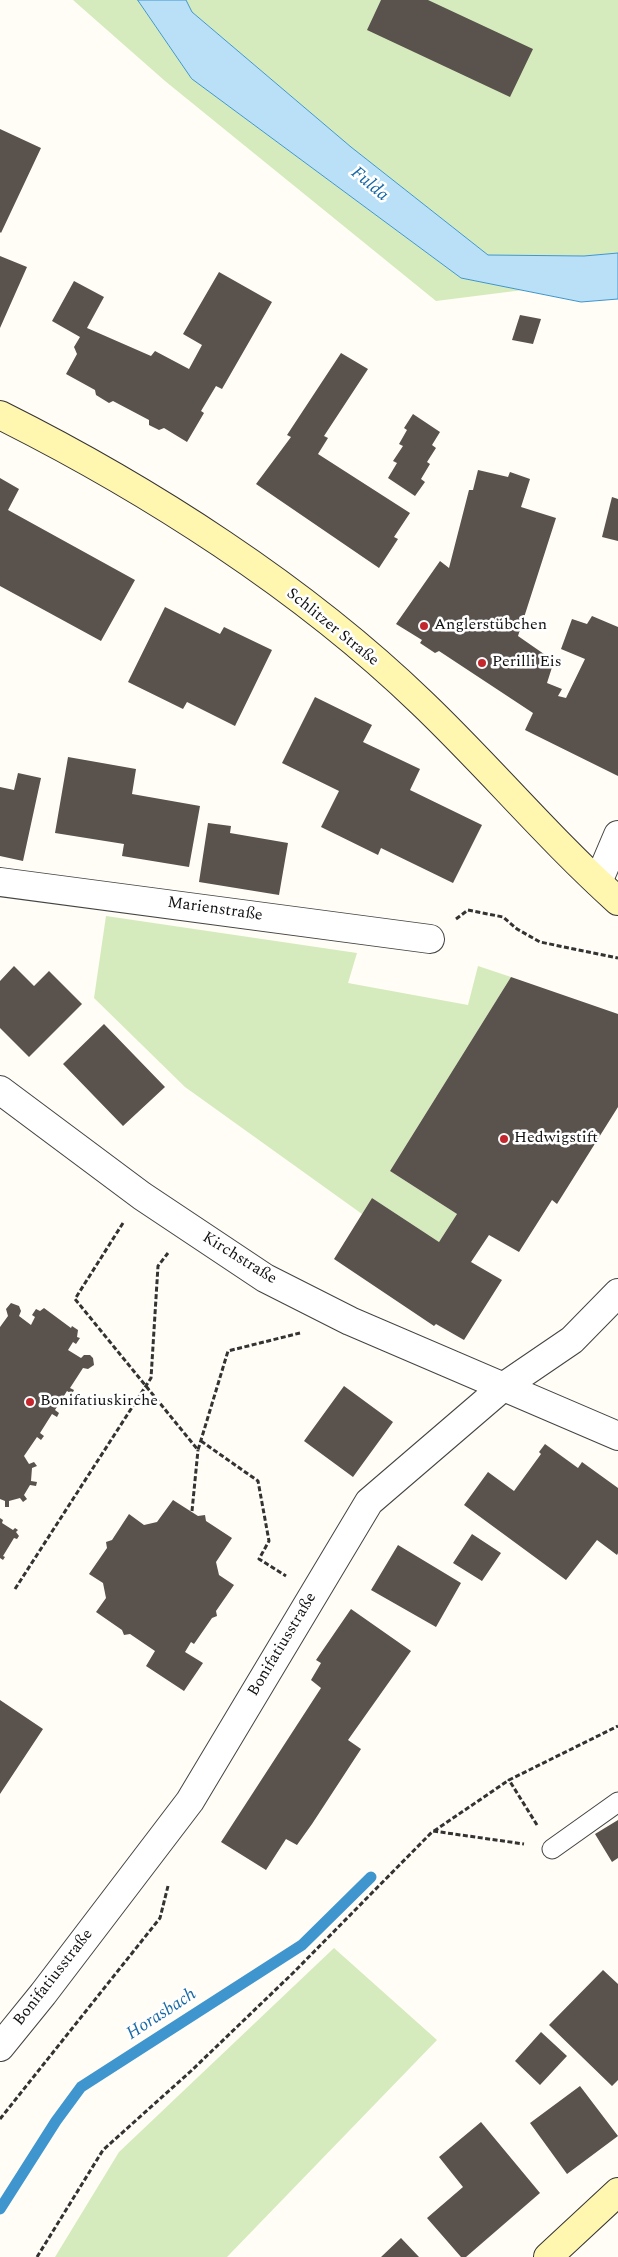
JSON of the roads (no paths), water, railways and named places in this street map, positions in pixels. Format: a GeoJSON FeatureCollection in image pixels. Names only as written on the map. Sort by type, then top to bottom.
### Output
{"type":"FeatureCollection","features":[{"type":"Feature","properties":{"kind":"main road","name":"Schlitzer Straße"},"geometry":{"type":"LineString","coordinates":[[0,415],[120,479],[202,531],[313,611],[421,702],[618,901]]}},
{"type":"Feature","properties":{"kind":"main road"},"geometry":{"type":"LineString","coordinates":[[548,2257],[618,2192]]}},
{"type":"Feature","properties":{"kind":"street"},"geometry":{"type":"LineString","coordinates":[[598,882],[618,835]]}},
{"type":"Feature","properties":{"kind":"street","name":"Marienstraße"},"geometry":{"type":"LineString","coordinates":[[0,882],[430,939]]}},
{"type":"Feature","properties":{"kind":"street","name":"Kirchstraße"},"geometry":{"type":"LineString","coordinates":[[0,1090],[142,1196],[265,1278],[350,1321],[618,1436]]}},
{"type":"Feature","properties":{"kind":"street","name":"Bonifatiusstraße"},"geometry":{"type":"LineString","coordinates":[[0,2047],[43,1994],[190,1801],[369,1502],[503,1387],[572,1340],[618,1293]]}},
{"type":"Feature","properties":{"kind":"lane"},"geometry":{"type":"LineString","coordinates":[[552,1848],[618,1802]]}},
{"type":"Feature","properties":{"kind":"water","name":"Fulda"},"geometry":{"type":"Polygon","coordinates":[[[138,0],[186,0],[192,12],[351,147],[488,255],[584,256],[618,253],[618,299],[581,302],[461,278],[192,79],[138,0]]]}},
{"type":"Feature","properties":{"kind":"waterway","name":"Horasbach"},"geometry":{"type":"LineString","coordinates":[[0,2209],[56,2121],[81,2087],[302,1945],[371,1877]]}},
{"type":"Feature","properties":{"kind":"place","name":"Anglerstübchen"},"geometry":{"type":"Point","coordinates":[424,626]}},
{"type":"Feature","properties":{"kind":"place","name":"Perilli Eis"},"geometry":{"type":"Point","coordinates":[482,663]}},
{"type":"Feature","properties":{"kind":"place","name":"Hedwigstift"},"geometry":{"type":"Point","coordinates":[504,1139]}},
{"type":"Feature","properties":{"kind":"place","name":"Bonifatiuskirche"},"geometry":{"type":"Point","coordinates":[30,1402]}}]}
